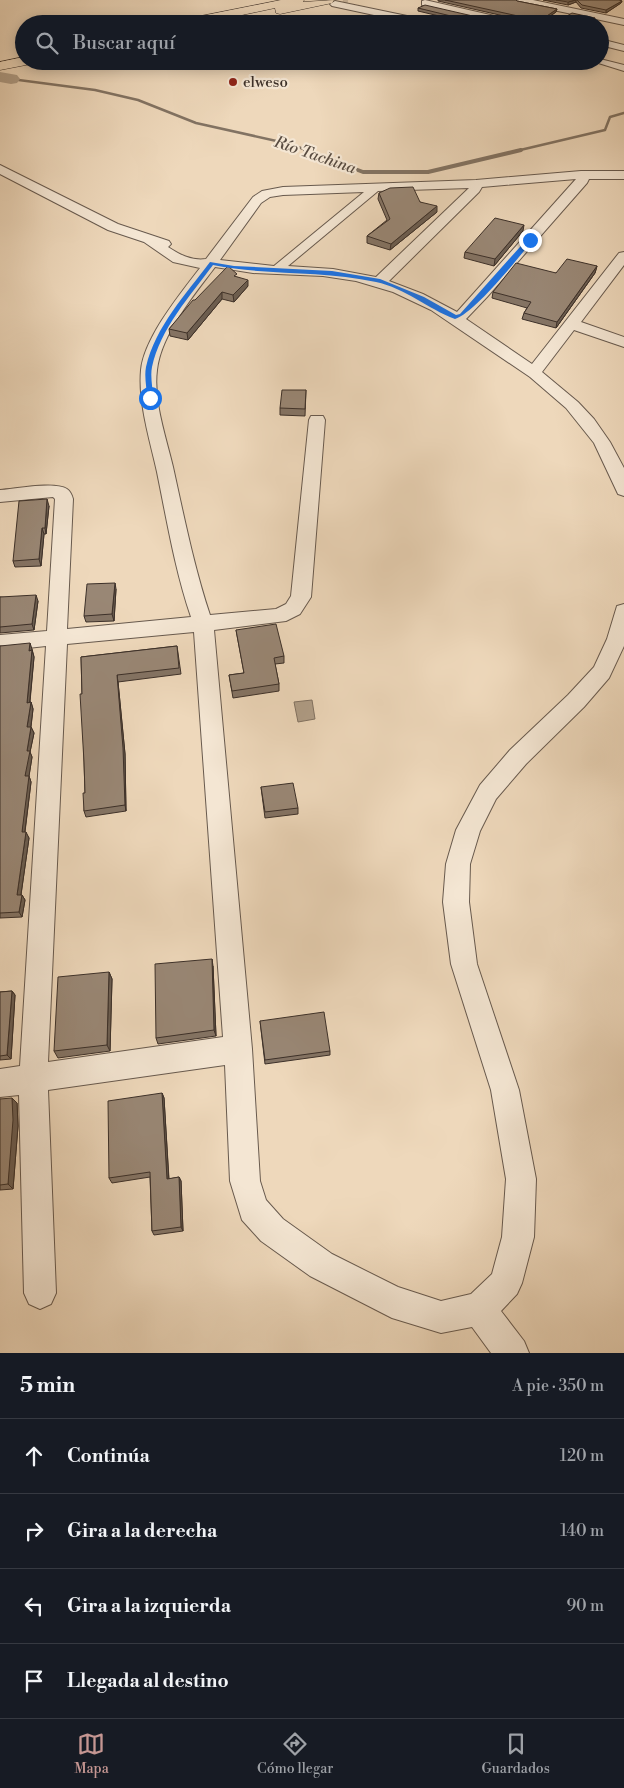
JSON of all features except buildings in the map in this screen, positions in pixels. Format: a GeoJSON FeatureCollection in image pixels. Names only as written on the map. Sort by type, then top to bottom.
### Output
{"type":"FeatureCollection","features":[{"type":"Feature","properties":{"kind":"highway"},"geometry":{"type":"LineString","coordinates":[[225,15],[298,0]]}},
{"type":"Feature","properties":{"kind":"highway"},"geometry":{"type":"LineString","coordinates":[[261,15],[331,2]]}},
{"type":"Feature","properties":{"kind":"highway"},"geometry":{"type":"LineString","coordinates":[[0,59],[15,56]]}},
{"type":"Feature","properties":{"kind":"highway"},"geometry":{"type":"LineString","coordinates":[[0,66],[15,63]]}},
{"type":"Feature","properties":{"kind":"street"},"geometry":{"type":"LineString","coordinates":[[430,0],[425,3],[478,15]]}},
{"type":"Feature","properties":{"kind":"street"},"geometry":{"type":"LineString","coordinates":[[520,0],[591,15]]}},
{"type":"Feature","properties":{"kind":"street"},"geometry":{"type":"LineString","coordinates":[[348,1],[394,15]]}},
{"type":"Feature","properties":{"kind":"street"},"geometry":{"type":"LineString","coordinates":[[331,2],[382,15]]}},
{"type":"Feature","properties":{"kind":"street"},"geometry":{"type":"LineString","coordinates":[[560,15],[580,4]]}},
{"type":"Feature","properties":{"kind":"street"},"geometry":{"type":"LineString","coordinates":[[609,19],[624,22]]}},
{"type":"Feature","properties":{"kind":"street"},"geometry":{"type":"LineString","coordinates":[[609,44],[624,48]]}},
{"type":"Feature","properties":{"kind":"street"},"geometry":{"type":"LineString","coordinates":[[609,64],[624,68]]}},
{"type":"Feature","properties":{"kind":"street"},"geometry":{"type":"LineString","coordinates":[[0,169],[113,227],[150,241],[166,252],[196,264],[212,263],[234,267],[332,273],[380,281],[422,298],[455,318],[563,394],[584,417],[604,445],[618,472],[624,490]]}},
{"type":"Feature","properties":{"kind":"street"},"geometry":{"type":"LineString","coordinates":[[455,318],[462,315],[494,281],[583,180],[581,175]]}},
{"type":"Feature","properties":{"kind":"street"},"geometry":{"type":"LineString","coordinates":[[624,175],[581,175],[476,184],[283,191],[266,194],[257,200],[180,305],[159,340],[149,369],[150,398],[160,452],[190,588],[203,623],[238,1049],[245,1181],[254,1209],[272,1230],[321,1265],[392,1302],[441,1317],[479,1309],[506,1283],[518,1237],[521,1180],[505,1090],[464,964],[456,902],[458,864],[468,830],[488,792],[518,757],[576,701],[613,670],[617,639],[624,611]]}},
{"type":"Feature","properties":{"kind":"street"},"geometry":{"type":"LineString","coordinates":[[380,281],[475,189],[476,184]]}},
{"type":"Feature","properties":{"kind":"street"},"geometry":{"type":"LineString","coordinates":[[278,270],[372,192],[372,188]]}},
{"type":"Feature","properties":{"kind":"street"},"geometry":{"type":"LineString","coordinates":[[534,372],[624,256]]}},
{"type":"Feature","properties":{"kind":"street"},"geometry":{"type":"LineString","coordinates":[[572,324],[624,342]]}},
{"type":"Feature","properties":{"kind":"street"},"geometry":{"type":"LineString","coordinates":[[0,643],[279,616],[293,609],[301,597],[317,420]]}},
{"type":"Feature","properties":{"kind":"street"},"geometry":{"type":"LineString","coordinates":[[0,496],[55,491],[62,494],[64,499],[34,1079],[40,1293]]}},
{"type":"Feature","properties":{"kind":"street"},"geometry":{"type":"LineString","coordinates":[[0,1083],[238,1049]]}},
{"type":"Feature","properties":{"kind":"street"},"geometry":{"type":"LineString","coordinates":[[479,1309],[512,1353]]}},
{"type":"Feature","properties":{"kind":"shaded area"},"geometry":{"type":"Polygon","coordinates":[[[312,700],[315,719],[298,722],[294,702],[312,700]]]}},
{"type":"Feature","properties":{"kind":"waterway","name":"Río Tachina"},"geometry":{"type":"LineString","coordinates":[[0,77],[11,79]]}},
{"type":"Feature","properties":{"kind":"waterway","name":"Río Tachina"},"geometry":{"type":"LineString","coordinates":[[11,79],[95,90],[138,100],[196,123],[290,144],[309,151]]}},
{"type":"Feature","properties":{"kind":"waterway","name":"Río Tachina"},"geometry":{"type":"LineString","coordinates":[[516,151],[605,130],[610,117],[624,113]]}},
{"type":"Feature","properties":{"kind":"waterway","name":"Río Tachina"},"geometry":{"type":"LineString","coordinates":[[305,150],[363,172],[428,172],[521,150]]}},
{"type":"Feature","properties":{"kind":"tunnel"},"geometry":{"type":"LineString","coordinates":[[343,0],[348,1]]}},
{"type":"Feature","properties":{"kind":"place","name":"elweso"},"geometry":{"type":"Point","coordinates":[233,82]}},
{"type":"Feature","properties":{"kind":"route"},"geometry":{"type":"LineString","coordinates":[[150,398],[149,369],[159,340],[180,305],[212,263],[234,267],[332,273],[380,281],[422,298],[455,318],[462,315],[530,240]]}}]}
